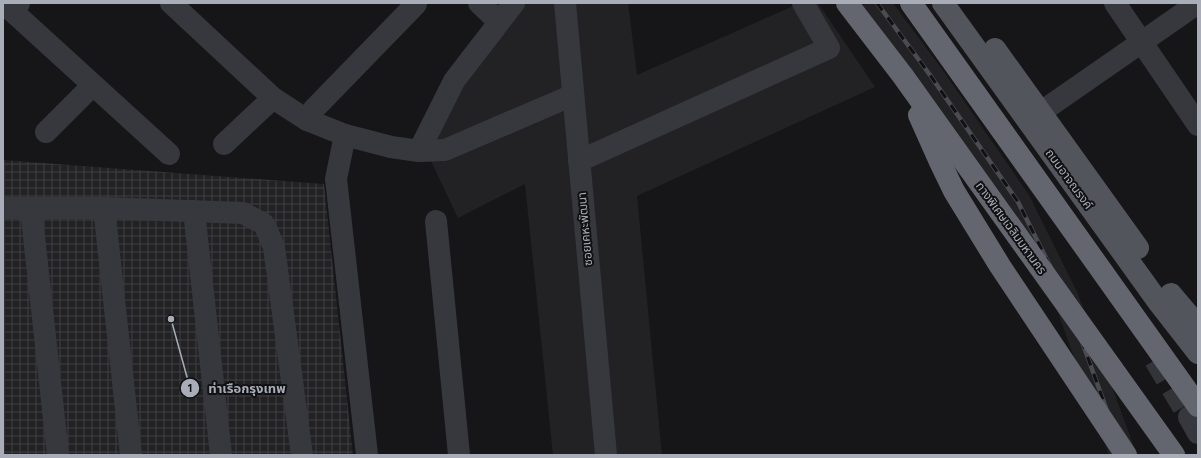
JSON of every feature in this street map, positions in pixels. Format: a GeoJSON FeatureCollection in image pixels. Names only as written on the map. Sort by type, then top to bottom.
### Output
{"type":"FeatureCollection","features":[{"type":"Feature","properties":{"kind":"highway","name":"ทางพิเศษเฉลิมมหานคร"},"geometry":{"type":"LineString","coordinates":[[847,3],[902,76],[1174,455]]}},
{"type":"Feature","properties":{"kind":"highway"},"geometry":{"type":"LineString","coordinates":[[911,3],[1195,419]]}},
{"type":"Feature","properties":{"kind":"highway"},"geometry":{"type":"LineString","coordinates":[[902,76],[954,191],[1000,266],[1126,455]]}},
{"type":"Feature","properties":{"kind":"main road","name":"ถนนอาจณรงค์"},"geometry":{"type":"LineString","coordinates":[[943,3],[1034,117],[1177,302],[1198,326]]}},
{"type":"Feature","properties":{"kind":"main road","name":"ถนนอาจณรงค์"},"geometry":{"type":"LineString","coordinates":[[961,3],[1034,117],[1159,303],[1198,353]]}},
{"type":"Feature","properties":{"kind":"street"},"geometry":{"type":"LineString","coordinates":[[172,3],[273,98],[307,120],[345,135],[391,147],[419,151],[445,150],[573,95]]}},
{"type":"Feature","properties":{"kind":"street"},"geometry":{"type":"LineString","coordinates":[[307,120],[314,109],[416,3]]}},
{"type":"Feature","properties":{"kind":"street"},"geometry":{"type":"LineString","coordinates":[[478,3],[499,22]]}},
{"type":"Feature","properties":{"kind":"street"},"geometry":{"type":"LineString","coordinates":[[419,151],[454,81],[514,3]]}},
{"type":"Feature","properties":{"kind":"street","name":"ซอยเคหะพัฒนา"},"geometry":{"type":"LineString","coordinates":[[565,3],[606,455]]}},
{"type":"Feature","properties":{"kind":"street"},"geometry":{"type":"LineString","coordinates":[[579,161],[829,48],[803,3]]}},
{"type":"Feature","properties":{"kind":"street"},"geometry":{"type":"LineString","coordinates":[[1114,3],[1198,125]]}},
{"type":"Feature","properties":{"kind":"street"},"geometry":{"type":"LineString","coordinates":[[1034,117],[1198,3]]}},
{"type":"Feature","properties":{"kind":"street"},"geometry":{"type":"LineString","coordinates":[[11,6],[93,85],[169,154]]}},
{"type":"Feature","properties":{"kind":"street"},"geometry":{"type":"LineString","coordinates":[[46,132],[93,85]]}},
{"type":"Feature","properties":{"kind":"street"},"geometry":{"type":"LineString","coordinates":[[224,144],[273,98]]}},
{"type":"Feature","properties":{"kind":"street"},"geometry":{"type":"LineString","coordinates":[[345,135],[336,179],[367,455]]}},
{"type":"Feature","properties":{"kind":"street"},"geometry":{"type":"LineString","coordinates":[[3,208],[104,208],[243,213],[264,224],[274,247],[302,455]]}},
{"type":"Feature","properties":{"kind":"street"},"geometry":{"type":"LineString","coordinates":[[104,208],[131,455]]}},
{"type":"Feature","properties":{"kind":"street"},"geometry":{"type":"LineString","coordinates":[[31,209],[58,455]]}},
{"type":"Feature","properties":{"kind":"street"},"geometry":{"type":"LineString","coordinates":[[194,211],[221,455]]}},
{"type":"Feature","properties":{"kind":"street"},"geometry":{"type":"LineString","coordinates":[[436,221],[459,455]]}},
{"type":"Feature","properties":{"kind":"shaded area"},"geometry":{"type":"Polygon","coordinates":[[[488,3],[628,3],[637,75],[800,3],[818,3],[875,87],[637,196],[662,455],[553,455],[525,184],[458,218],[418,134],[498,12],[488,3]]]}},
{"type":"Feature","properties":{"kind":"shaded area"},"geometry":{"type":"Polygon","coordinates":[[[861,3],[893,3],[942,69],[1029,195],[1078,294],[1137,455],[1109,455],[1056,307],[910,69],[861,3]]]}},
{"type":"Feature","properties":{"kind":"shaded area"},"geometry":{"type":"Polygon","coordinates":[[[3,160],[324,184],[353,455],[3,455],[3,160]]]}},
{"type":"Feature","properties":{"kind":"tunnel"},"geometry":{"type":"LineString","coordinates":[[1155,360],[1189,417]]}},
{"type":"Feature","properties":{"kind":"railway"},"geometry":{"type":"LineString","coordinates":[[877,3],[930,75],[1018,202],[1067,300],[1123,455]]}},
{"type":"Feature","properties":{"kind":"place","name":"ท่าเรือกรุงเทพ"},"geometry":{"type":"Point","coordinates":[171,319]}}]}
